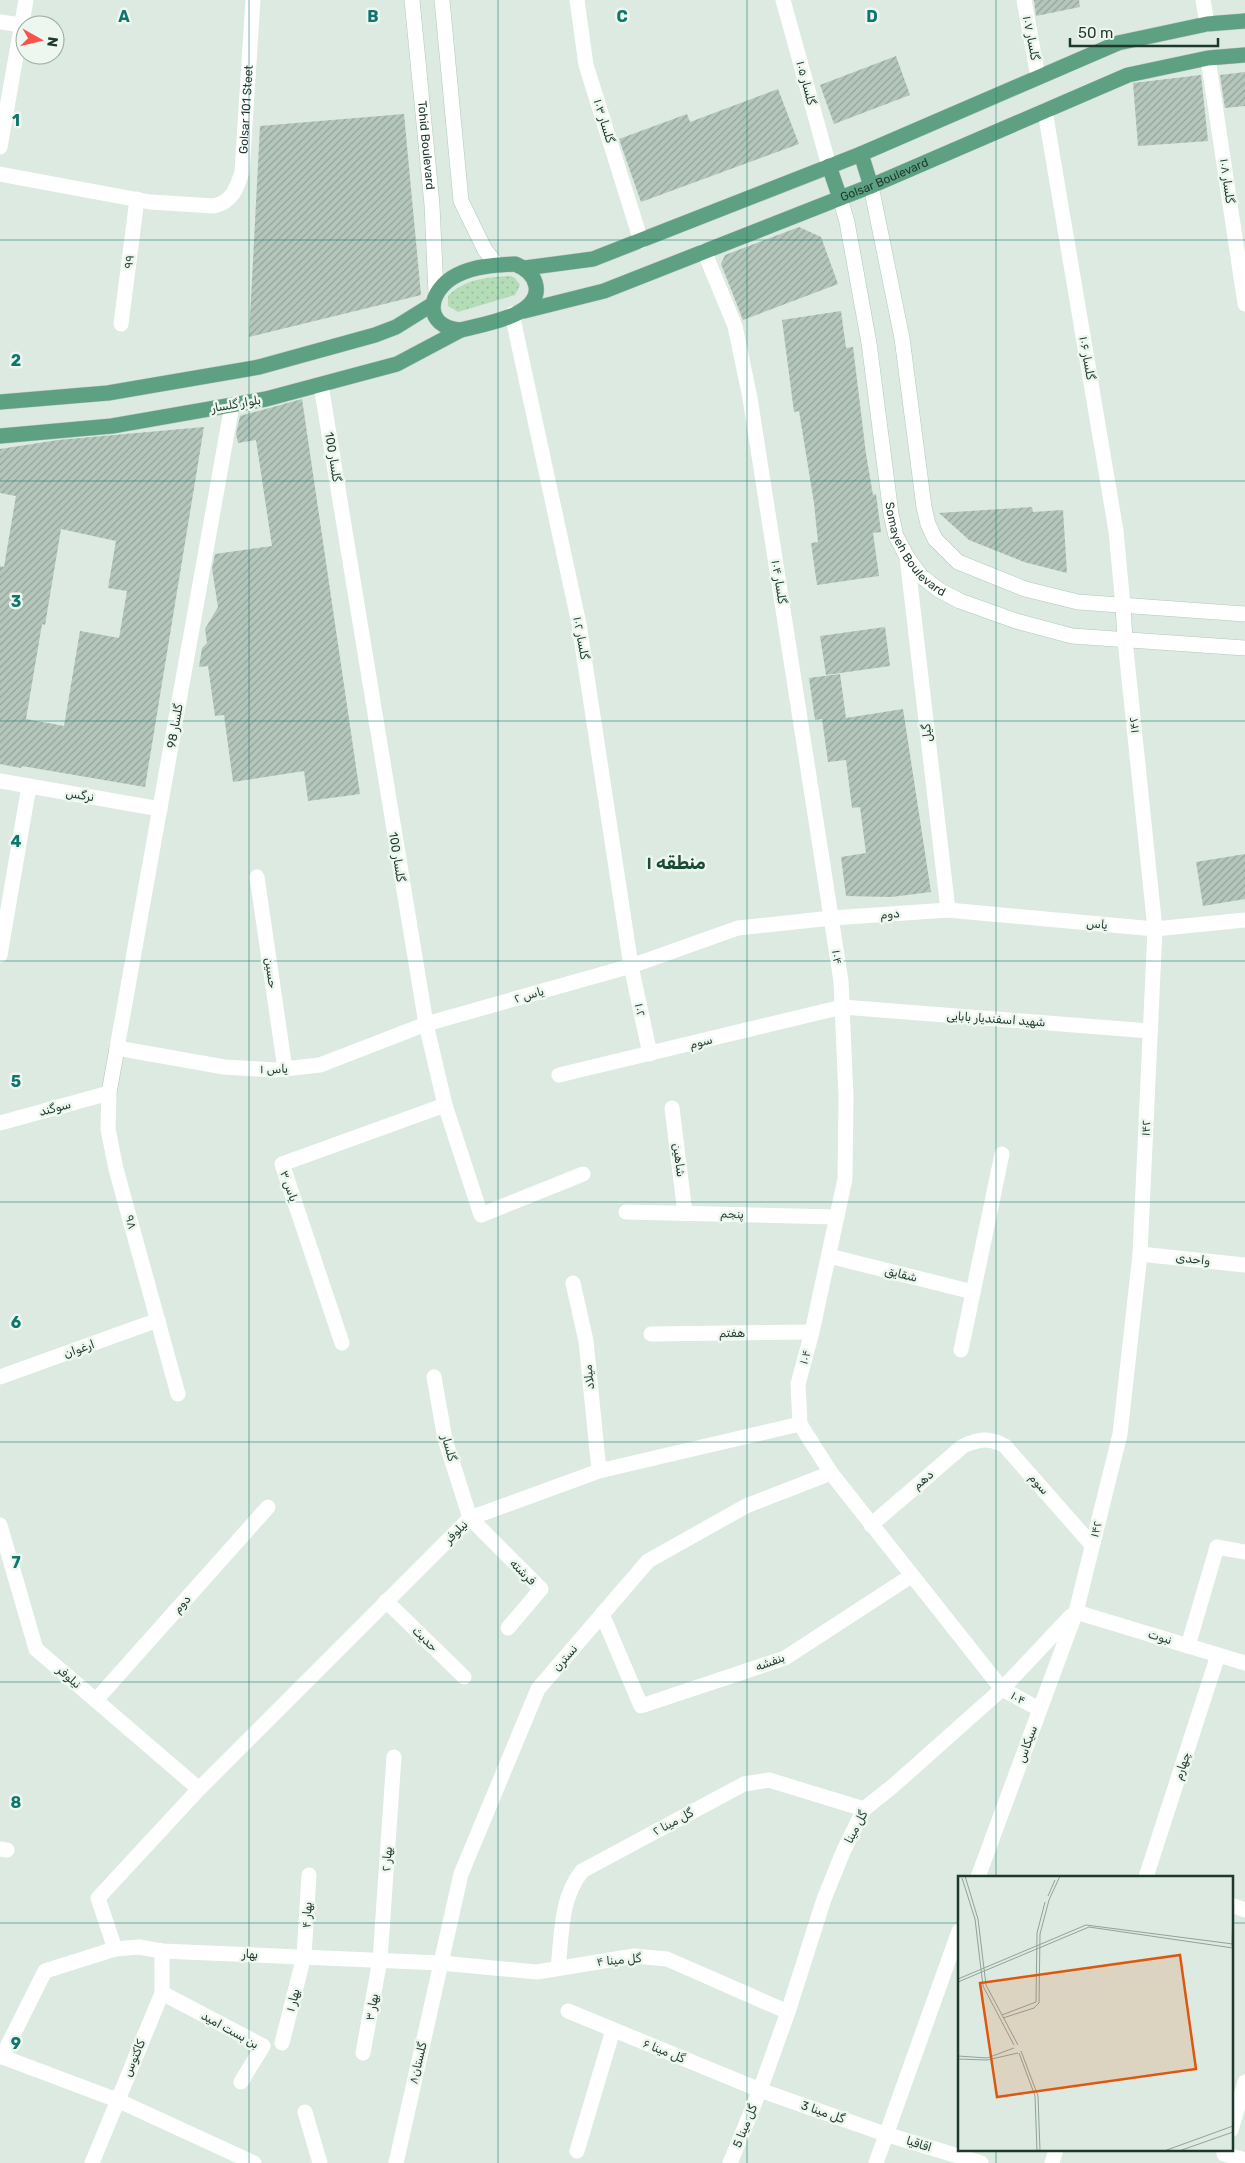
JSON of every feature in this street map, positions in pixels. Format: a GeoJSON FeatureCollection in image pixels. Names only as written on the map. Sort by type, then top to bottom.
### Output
{"type":"FeatureCollection","features":[{"type":"Feature","properties":{"kind":"main road"},"geometry":{"type":"LineString","coordinates":[[525,268],[593,259],[861,154],[1118,43],[1207,24],[1245,21]]}},
{"type":"Feature","properties":{"kind":"main road","name":"Golsar Boulevard"},"geometry":{"type":"LineString","coordinates":[[461,330],[604,291],[871,186],[1128,75],[1208,58],[1245,55]]}},
{"type":"Feature","properties":{"kind":"main road"},"geometry":{"type":"LineString","coordinates":[[861,154],[871,186]]}},
{"type":"Feature","properties":{"kind":"main road"},"geometry":{"type":"LineString","coordinates":[[829,166],[840,198]]}},
{"type":"Feature","properties":{"kind":"main road"},"geometry":{"type":"LineString","coordinates":[[0,402],[108,393],[259,366],[375,335],[396,327],[434,298],[456,276],[497,265],[515,264],[525,268],[533,276],[536,287],[535,296],[518,313]]}},
{"type":"Feature","properties":{"kind":"main road"},"geometry":{"type":"LineString","coordinates":[[434,298],[436,316],[442,324],[451,329],[461,330]]}},
{"type":"Feature","properties":{"kind":"main road","name":"بلوار گلسار"},"geometry":{"type":"LineString","coordinates":[[0,436],[112,426],[266,399],[397,364],[461,330]]}},
{"type":"Feature","properties":{"kind":"street"},"geometry":{"type":"LineString","coordinates":[[24,15],[26,0]]}},
{"type":"Feature","properties":{"kind":"street","name":"Golsar 101 Steet"},"geometry":{"type":"LineString","coordinates":[[137,200],[214,206],[224,204],[237,188],[242,172],[253,0]]}},
{"type":"Feature","properties":{"kind":"street","name":"Tohid Boulevard"},"geometry":{"type":"LineString","coordinates":[[412,0],[432,205],[434,298]]}},
{"type":"Feature","properties":{"kind":"street"},"geometry":{"type":"LineString","coordinates":[[442,0],[462,201],[485,250],[497,265]]}},
{"type":"Feature","properties":{"kind":"street","name":"گلسار ۱۰۳"},"geometry":{"type":"LineString","coordinates":[[577,0],[586,65],[640,241]]}},
{"type":"Feature","properties":{"kind":"street","name":"گلسار ۱۰۵"},"geometry":{"type":"LineString","coordinates":[[783,0],[829,166]]}},
{"type":"Feature","properties":{"kind":"street","name":"گلسار ۱۰۷"},"geometry":{"type":"LineString","coordinates":[[1024,0],[1038,77]]}},
{"type":"Feature","properties":{"kind":"street"},"geometry":{"type":"LineString","coordinates":[[1202,0],[1207,24]]}},
{"type":"Feature","properties":{"kind":"street"},"geometry":{"type":"LineString","coordinates":[[0,22],[15,24]]}},
{"type":"Feature","properties":{"kind":"street","name":"گلسار ۱۰۸"},"geometry":{"type":"LineString","coordinates":[[1208,58],[1245,304]]}},
{"type":"Feature","properties":{"kind":"street"},"geometry":{"type":"LineString","coordinates":[[0,147],[15,64]]}},
{"type":"Feature","properties":{"kind":"street","name":"گلسار ۱۰۶"},"geometry":{"type":"LineString","coordinates":[[1045,111],[1116,531],[1125,640]]}},
{"type":"Feature","properties":{"kind":"street"},"geometry":{"type":"LineString","coordinates":[[0,174],[137,200]]}},
{"type":"Feature","properties":{"kind":"street","name":"Somayeh Boulevard"},"geometry":{"type":"LineString","coordinates":[[871,186],[902,338],[924,507],[928,524],[935,539],[958,562],[1026,589],[1078,602],[1245,614]]}},
{"type":"Feature","properties":{"kind":"street","name":"Somayeh Boulevard"},"geometry":{"type":"LineString","coordinates":[[840,198],[847,222],[869,343],[891,514],[896,536],[907,557],[921,576],[940,590],[960,601],[1016,621],[1072,636],[1245,648]]}},
{"type":"Feature","properties":{"kind":"street","name":"۹۹"},"geometry":{"type":"LineString","coordinates":[[121,324],[137,200]]}},
{"type":"Feature","properties":{"kind":"street","name":"گلسار ۱۰۴"},"geometry":{"type":"LineString","coordinates":[[704,251],[735,326],[750,398],[832,918]]}},
{"type":"Feature","properties":{"kind":"street","name":"گلسار ۱۰۲"},"geometry":{"type":"LineString","coordinates":[[518,313],[579,624],[632,966]]}},
{"type":"Feature","properties":{"kind":"street","name":"گلسار 100"},"geometry":{"type":"LineString","coordinates":[[321,384],[426,1024],[445,1106],[481,1215],[583,1174]]}},
{"type":"Feature","properties":{"kind":"street","name":"گلسار 98"},"geometry":{"type":"LineString","coordinates":[[117,1048],[232,405]]}},
{"type":"Feature","properties":{"kind":"street","name":"گیل"},"geometry":{"type":"LineString","coordinates":[[907,557],[948,910]]}},
{"type":"Feature","properties":{"kind":"street","name":"۱۴۲"},"geometry":{"type":"LineString","coordinates":[[1076,1612],[1120,1434],[1140,1254],[1155,929],[1125,640]]}},
{"type":"Feature","properties":{"kind":"street","name":"نرگس"},"geometry":{"type":"LineString","coordinates":[[0,781],[160,809]]}},
{"type":"Feature","properties":{"kind":"street"},"geometry":{"type":"LineString","coordinates":[[0,955],[30,786]]}},
{"type":"Feature","properties":{"kind":"street","name":"حسین"},"geometry":{"type":"LineString","coordinates":[[257,877],[285,1069]]}},
{"type":"Feature","properties":{"kind":"street","name":"دوم"},"geometry":{"type":"LineString","coordinates":[[632,966],[738,928],[832,918],[948,910]]}},
{"type":"Feature","properties":{"kind":"street","name":"یاس"},"geometry":{"type":"LineString","coordinates":[[948,910],[1155,929],[1245,920]]}},
{"type":"Feature","properties":{"kind":"street","name":"۱۰۴"},"geometry":{"type":"LineString","coordinates":[[832,918],[841,981],[846,1097],[844,1179],[812,1332],[798,1384],[800,1424],[831,1473],[1002,1689],[1039,1709]]}},
{"type":"Feature","properties":{"kind":"street","name":"یاس ۲"},"geometry":{"type":"LineString","coordinates":[[426,1024],[632,966]]}},
{"type":"Feature","properties":{"kind":"street","name":"۱۰۲"},"geometry":{"type":"LineString","coordinates":[[632,966],[650,1054]]}},
{"type":"Feature","properties":{"kind":"street","name":"شهید اسفندیار بابایی"},"geometry":{"type":"LineString","coordinates":[[842,1008],[1150,1031]]}},
{"type":"Feature","properties":{"kind":"street","name":"سوم"},"geometry":{"type":"LineString","coordinates":[[559,1075],[842,1008]]}},
{"type":"Feature","properties":{"kind":"street","name":"یاس ۱"},"geometry":{"type":"LineString","coordinates":[[117,1048],[224,1067],[285,1069],[320,1066],[426,1024]]}},
{"type":"Feature","properties":{"kind":"street","name":"۹۸"},"geometry":{"type":"LineString","coordinates":[[117,1048],[109,1093],[108,1128],[116,1169],[178,1394]]}},
{"type":"Feature","properties":{"kind":"street","name":"سوگند"},"geometry":{"type":"LineString","coordinates":[[0,1123],[109,1093]]}},
{"type":"Feature","properties":{"kind":"street","name":"یاس ۳"},"geometry":{"type":"LineString","coordinates":[[342,1343],[282,1164],[445,1106]]}},
{"type":"Feature","properties":{"kind":"street","name":"شاهین"},"geometry":{"type":"LineString","coordinates":[[672,1108],[685,1213]]}},
{"type":"Feature","properties":{"kind":"street"},"geometry":{"type":"LineString","coordinates":[[961,1350],[1002,1154]]}},
{"type":"Feature","properties":{"kind":"street","name":"پنجم"},"geometry":{"type":"LineString","coordinates":[[626,1212],[837,1217]]}},
{"type":"Feature","properties":{"kind":"street","name":"واحدی"},"geometry":{"type":"LineString","coordinates":[[1140,1254],[1245,1265]]}},
{"type":"Feature","properties":{"kind":"street","name":"شقایق"},"geometry":{"type":"LineString","coordinates":[[829,1256],[973,1292]]}},
{"type":"Feature","properties":{"kind":"street","name":"میلاد"},"geometry":{"type":"LineString","coordinates":[[573,1283],[586,1341],[598,1471]]}},
{"type":"Feature","properties":{"kind":"street","name":"ارغوان"},"geometry":{"type":"LineString","coordinates":[[0,1377],[158,1320]]}},
{"type":"Feature","properties":{"kind":"street","name":"هفتم"},"geometry":{"type":"LineString","coordinates":[[651,1334],[812,1332]]}},
{"type":"Feature","properties":{"kind":"street","name":"گلسار"},"geometry":{"type":"LineString","coordinates":[[434,1377],[445,1440],[470,1518]]}},
{"type":"Feature","properties":{"kind":"street","name":"نیلوفر"},"geometry":{"type":"LineString","coordinates":[[115,1949],[98,1898],[200,1789],[470,1518],[598,1471],[800,1424]]}},
{"type":"Feature","properties":{"kind":"street","name":"سوم"},"geometry":{"type":"LineString","coordinates":[[977,1440],[992,1439],[1004,1446],[1092,1545]]}},
{"type":"Feature","properties":{"kind":"street","name":"دهم"},"geometry":{"type":"LineString","coordinates":[[872,1524],[963,1446],[977,1440]]}},
{"type":"Feature","properties":{"kind":"street","name":"نسترن"},"geometry":{"type":"LineString","coordinates":[[441,1963],[461,1874],[538,1689],[648,1561],[746,1506],[831,1473]]}},
{"type":"Feature","properties":{"kind":"street","name":"دوم"},"geometry":{"type":"LineString","coordinates":[[96,1700],[268,1507]]}},
{"type":"Feature","properties":{"kind":"street","name":"فرشته"},"geometry":{"type":"LineString","coordinates":[[470,1518],[540,1589],[508,1628]]}},
{"type":"Feature","properties":{"kind":"street","name":"نیلوفر"},"geometry":{"type":"LineString","coordinates":[[0,1525],[36,1649],[200,1789]]}},
{"type":"Feature","properties":{"kind":"street"},"geometry":{"type":"LineString","coordinates":[[1188,1646],[1217,1547],[1245,1552]]}},
{"type":"Feature","properties":{"kind":"street","name":"بنفشه"},"geometry":{"type":"LineString","coordinates":[[602,1614],[641,1706],[785,1658],[911,1576]]}},
{"type":"Feature","properties":{"kind":"street","name":"حدیث"},"geometry":{"type":"LineString","coordinates":[[386,1602],[464,1677]]}},
{"type":"Feature","properties":{"kind":"street","name":"نبوت"},"geometry":{"type":"LineString","coordinates":[[1076,1612],[1245,1662]]}},
{"type":"Feature","properties":{"kind":"street","name":"گل مینا"},"geometry":{"type":"LineString","coordinates":[[760,2090],[788,2012],[824,1899],[843,1852],[864,1809],[893,1786],[1002,1689],[1076,1612]]}},
{"type":"Feature","properties":{"kind":"street","name":"سیکاس"},"geometry":{"type":"LineString","coordinates":[[978,1876],[1076,1612]]}},
{"type":"Feature","properties":{"kind":"street","name":"چهارم"},"geometry":{"type":"LineString","coordinates":[[1146,1876],[1218,1655]]}},
{"type":"Feature","properties":{"kind":"street","name":"بهار ۲"},"geometry":{"type":"LineString","coordinates":[[380,1960],[394,1757]]}},
{"type":"Feature","properties":{"kind":"street","name":"گل مینا ۲"},"geometry":{"type":"LineString","coordinates":[[558,1968],[565,1900],[582,1871],[736,1788],[757,1780],[769,1780],[864,1809]]}},
{"type":"Feature","properties":{"kind":"street","name":"بهار ۴"},"geometry":{"type":"LineString","coordinates":[[304,1956],[309,1875]]}},
{"type":"Feature","properties":{"kind":"street"},"geometry":{"type":"LineString","coordinates":[[1232,1905],[1245,1910]]}},
{"type":"Feature","properties":{"kind":"street"},"geometry":{"type":"LineString","coordinates":[[876,2163],[958,1934]]}},
{"type":"Feature","properties":{"kind":"street","name":"بهار"},"geometry":{"type":"LineString","coordinates":[[1,2056],[45,1971],[115,1949],[139,1947],[162,1951],[441,1963]]}},
{"type":"Feature","properties":{"kind":"street","name":"کاکتوس"},"geometry":{"type":"LineString","coordinates":[[92,2163],[162,1993],[162,1951]]}},
{"type":"Feature","properties":{"kind":"street","name":"بهار ۱"},"geometry":{"type":"LineString","coordinates":[[282,2043],[304,1956]]}},
{"type":"Feature","properties":{"kind":"street","name":"گل مینا ۴"},"geometry":{"type":"LineString","coordinates":[[441,1963],[537,1972],[634,1956],[667,1959],[788,2012]]}},
{"type":"Feature","properties":{"kind":"street","name":"بهار ۳"},"geometry":{"type":"LineString","coordinates":[[363,2054],[380,1960]]}},
{"type":"Feature","properties":{"kind":"street","name":"گلستان۸"},"geometry":{"type":"LineString","coordinates":[[396,2163],[441,1963]]}},
{"type":"Feature","properties":{"kind":"street","name":"بن بست امید"},"geometry":{"type":"LineString","coordinates":[[162,1993],[263,2046],[241,2082]]}},
{"type":"Feature","properties":{"kind":"street","name":"گل مینا ۶"},"geometry":{"type":"LineString","coordinates":[[568,2011],[760,2090]]}},
{"type":"Feature","properties":{"kind":"street"},"geometry":{"type":"LineString","coordinates":[[576,2151],[614,2030]]}},
{"type":"Feature","properties":{"kind":"street"},"geometry":{"type":"LineString","coordinates":[[1,2056],[117,2100],[254,2163]]}},
{"type":"Feature","properties":{"kind":"street"},"geometry":{"type":"LineString","coordinates":[[1232,2127],[1245,2082]]}},
{"type":"Feature","properties":{"kind":"street","name":"گل مینا 3"},"geometry":{"type":"LineString","coordinates":[[760,2090],[885,2134]]}},
{"type":"Feature","properties":{"kind":"street","name":"گل مینا 5"},"geometry":{"type":"LineString","coordinates":[[730,2163],[760,2090]]}},
{"type":"Feature","properties":{"kind":"street"},"geometry":{"type":"LineString","coordinates":[[305,2112],[320,2163]]}},
{"type":"Feature","properties":{"kind":"street","name":"اقاقیا"},"geometry":{"type":"LineString","coordinates":[[885,2134],[981,2163]]}},
{"type":"Feature","properties":{"kind":"street"},"geometry":{"type":"LineString","coordinates":[[1052,2163],[1056,2150]]}},
{"type":"Feature","properties":{"kind":"street"},"geometry":{"type":"LineString","coordinates":[[1224,2155],[1245,2160]]}},
{"type":"Feature","properties":{"kind":"green space"},"geometry":{"type":"Polygon","coordinates":[[[511,276],[520,285],[515,295],[458,312],[448,306],[448,296],[454,290],[469,282],[486,278],[511,276]]]}},
{"type":"Feature","properties":{"kind":"building"},"geometry":{"type":"Polygon","coordinates":[[[1034,0],[1079,0],[1080,7],[1036,16],[1034,0]]]}},
{"type":"Feature","properties":{"kind":"building"},"geometry":{"type":"Polygon","coordinates":[[[896,56],[910,95],[834,124],[820,85],[896,56]]]}},
{"type":"Feature","properties":{"kind":"building"},"geometry":{"type":"Polygon","coordinates":[[[1245,72],[1245,106],[1225,108],[1220,75],[1245,72]]]}},
{"type":"Feature","properties":{"kind":"building"},"geometry":{"type":"Polygon","coordinates":[[[1201,75],[1208,141],[1138,146],[1133,83],[1201,75]]]}},
{"type":"Feature","properties":{"kind":"building"},"geometry":{"type":"Polygon","coordinates":[[[778,89],[799,144],[641,202],[619,139],[687,114],[690,122],[778,89]]]}},
{"type":"Feature","properties":{"kind":"building"},"geometry":{"type":"Polygon","coordinates":[[[404,114],[421,295],[249,337],[260,126],[404,114]]]}},
{"type":"Feature","properties":{"kind":"building"},"geometry":{"type":"Polygon","coordinates":[[[799,227],[821,237],[838,284],[743,320],[721,264],[725,255],[799,227]]]}},
{"type":"Feature","properties":{"kind":"building"},"geometry":{"type":"Polygon","coordinates":[[[841,311],[846,348],[853,347],[866,454],[873,495],[876,494],[881,532],[873,533],[879,576],[817,585],[811,543],[818,542],[814,503],[799,411],[794,412],[782,320],[841,311]]]}},
{"type":"Feature","properties":{"kind":"building"},"geometry":{"type":"Polygon","coordinates":[[[302,399],[360,794],[308,801],[304,771],[233,782],[224,715],[215,716],[208,666],[199,667],[202,648],[207,643],[205,629],[218,607],[212,569],[215,554],[272,546],[256,440],[238,443],[236,434],[240,416],[302,399]]]}},
{"type":"Feature","properties":{"kind":"building"},"geometry":{"type":"Polygon","coordinates":[[[204,427],[145,787],[0,764],[0,566],[4,567],[16,496],[0,493],[0,449],[58,440],[204,427]],[[61,529],[45,625],[42,624],[26,719],[64,726],[80,631],[119,638],[127,591],[108,588],[116,541],[61,529]]]}},
{"type":"Feature","properties":{"kind":"building"},"geometry":{"type":"Polygon","coordinates":[[[1032,507],[1033,512],[1063,510],[1067,573],[1024,562],[969,540],[939,513],[1032,507]]]}},
{"type":"Feature","properties":{"kind":"building"},"geometry":{"type":"Polygon","coordinates":[[[885,627],[890,666],[826,675],[820,636],[885,627]]]}},
{"type":"Feature","properties":{"kind":"building"},"geometry":{"type":"Polygon","coordinates":[[[840,674],[846,718],[903,709],[931,892],[891,897],[846,896],[841,857],[866,853],[860,807],[852,808],[846,760],[828,762],[822,719],[815,720],[809,678],[840,674]]]}},
{"type":"Feature","properties":{"kind":"building"},"geometry":{"type":"Polygon","coordinates":[[[1245,854],[1245,899],[1203,906],[1196,862],[1245,854]]]}},
{"type":"Feature","properties":{"kind":"district","name":"منطقه ۱"},"geometry":{"type":"Point","coordinates":[676,863]}}]}
